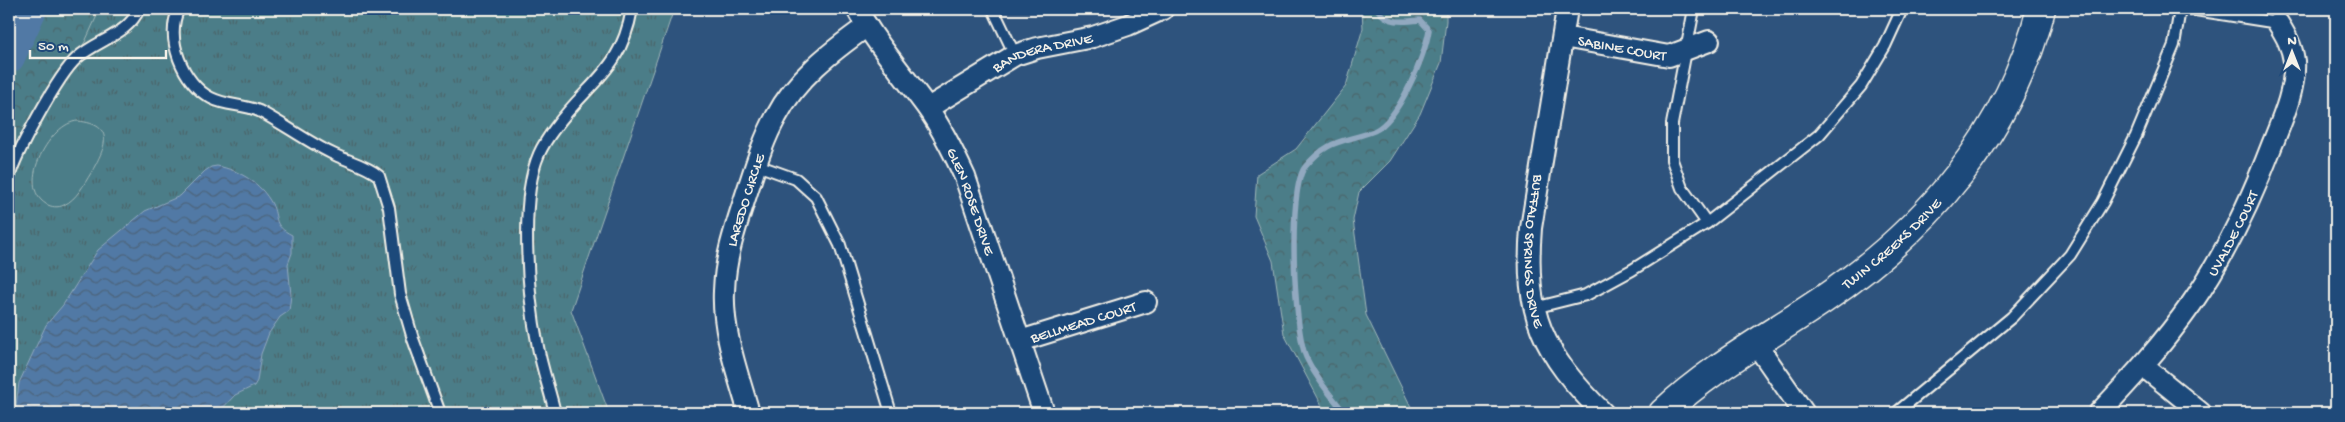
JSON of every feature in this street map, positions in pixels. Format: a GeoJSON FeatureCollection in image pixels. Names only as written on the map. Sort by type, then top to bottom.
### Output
{"type":"FeatureCollection","features":[{"type":"Feature","properties":{"kind":"street","name":"BANDERA DRIVE"},"geometry":{"type":"LineString","coordinates":[[928,108],[1015,55],[1037,48],[1094,37],[1128,25],[1163,9]]}},
{"type":"Feature","properties":{"kind":"street","name":"BUFFALO SPRINGS DRIVE"},"geometry":{"type":"LineString","coordinates":[[1568,9],[1531,228],[1528,264],[1534,308],[1552,352],[1570,379],[1603,413]]}},
{"type":"Feature","properties":{"kind":"street","name":"TWIN CREEKS DRIVE"},"geometry":{"type":"LineString","coordinates":[[1664,413],[1696,386],[1867,268],[1910,230],[1944,195],[1964,169],[2001,113],[2028,52],[2041,9]]}},
{"type":"Feature","properties":{"kind":"street","name":"GLEN ROSE DRIVE"},"geometry":{"type":"LineString","coordinates":[[862,17],[928,108],[965,177],[1044,413]]}},
{"type":"Feature","properties":{"kind":"street","name":"LAREDO CIRCLE"},"geometry":{"type":"LineString","coordinates":[[749,413],[728,335],[724,292],[728,252],[757,164],[776,117],[806,77],[862,17]]}},
{"type":"Feature","properties":{"kind":"street","name":"UVALDE COURT"},"geometry":{"type":"LineString","coordinates":[[2099,413],[2143,366],[2192,303],[2228,245],[2255,188],[2282,120],[2293,80],[2294,62],[2290,43],[2278,23]]}},
{"type":"Feature","properties":{"kind":"street","name":"SABINE COURT"},"geometry":{"type":"LineString","coordinates":[[1563,37],[1669,56],[1687,51],[1709,41]]}},
{"type":"Feature","properties":{"kind":"street","name":"BELLMEAD COURT"},"geometry":{"type":"LineString","coordinates":[[1020,341],[1146,302]]}},
{"type":"Feature","properties":{"kind":"street"},"geometry":{"type":"LineString","coordinates":[[1756,344],[1804,413]]}},
{"type":"Feature","properties":{"kind":"street"},"geometry":{"type":"LineString","coordinates":[[2143,366],[2201,413]]}},
{"type":"Feature","properties":{"kind":"lane"},"geometry":{"type":"LineString","coordinates":[[9,178],[13,164],[52,93],[70,66],[79,56],[129,25],[139,9]]}},
{"type":"Feature","properties":{"kind":"lane"},"geometry":{"type":"LineString","coordinates":[[179,9],[174,27],[176,47],[188,75],[205,94],[218,101],[257,111],[331,153],[380,176],[389,208],[400,294],[413,339],[440,413]]}},
{"type":"Feature","properties":{"kind":"lane"},"geometry":{"type":"LineString","coordinates":[[555,413],[538,348],[533,319],[529,252],[532,180],[539,155],[556,127],[599,80],[617,55],[632,9]]}},
{"type":"Feature","properties":{"kind":"lane"},"geometry":{"type":"LineString","coordinates":[[993,9],[1015,55]]}},
{"type":"Feature","properties":{"kind":"lane"},"geometry":{"type":"LineString","coordinates":[[1694,9],[1672,124],[1672,160],[1682,188],[1707,223]]}},
{"type":"Feature","properties":{"kind":"lane"},"geometry":{"type":"LineString","coordinates":[[1534,308],[1586,295],[1632,270],[1707,223],[1820,135],[1861,86],[1885,46],[1902,9]]}},
{"type":"Feature","properties":{"kind":"lane"},"geometry":{"type":"LineString","coordinates":[[1896,413],[2012,317],[2070,255],[2103,202],[2136,136],[2174,44],[2180,9]]}},
{"type":"Feature","properties":{"kind":"lane"},"geometry":{"type":"LineString","coordinates":[[2189,9],[2278,23]]}},
{"type":"Feature","properties":{"kind":"lane"},"geometry":{"type":"LineString","coordinates":[[757,164],[796,179],[816,197],[840,245],[891,413]]}},
{"type":"Feature","properties":{"kind":"green space"},"geometry":{"type":"Polygon","coordinates":[[[9,9],[674,9],[571,310],[609,413],[9,413],[9,9]]]}},
{"type":"Feature","properties":{"kind":"green space"},"geometry":{"type":"Polygon","coordinates":[[[9,9],[100,9],[85,42],[9,160],[9,9]]]}},
{"type":"Feature","properties":{"kind":"green space"},"geometry":{"type":"Polygon","coordinates":[[[1362,9],[1446,9],[1441,63],[1420,114],[1390,161],[1359,192],[1353,220],[1366,315],[1414,413],[1326,413],[1284,334],[1273,261],[1254,216],[1257,174],[1296,149],[1346,86],[1363,28],[1362,9]]]}},
{"type":"Feature","properties":{"kind":"green space"},"geometry":{"type":"Polygon","coordinates":[[[78,121],[90,123],[98,127],[103,133],[103,147],[91,173],[76,195],[62,206],[50,206],[37,195],[34,183],[35,170],[40,156],[57,132],[68,124],[78,121]]]}},
{"type":"Feature","properties":{"kind":"water"},"geometry":{"type":"Polygon","coordinates":[[[217,166],[241,174],[256,184],[272,204],[281,228],[292,235],[292,253],[288,264],[291,295],[289,311],[280,317],[269,333],[261,354],[257,381],[254,386],[235,395],[218,413],[15,413],[19,383],[46,325],[63,305],[98,250],[145,211],[180,196],[205,171],[217,166]]]}},
{"type":"Feature","properties":{"kind":"waterway"},"geometry":{"type":"LineString","coordinates":[[9,57],[31,9]]}},
{"type":"Feature","properties":{"kind":"waterway"},"geometry":{"type":"LineString","coordinates":[[1345,413],[1314,372],[1306,357],[1302,342],[1298,319],[1294,260],[1296,202],[1299,180],[1305,167],[1329,146],[1374,131],[1383,125],[1401,101],[1416,70],[1429,30],[1420,20],[1391,20],[1377,9]]}}]}
